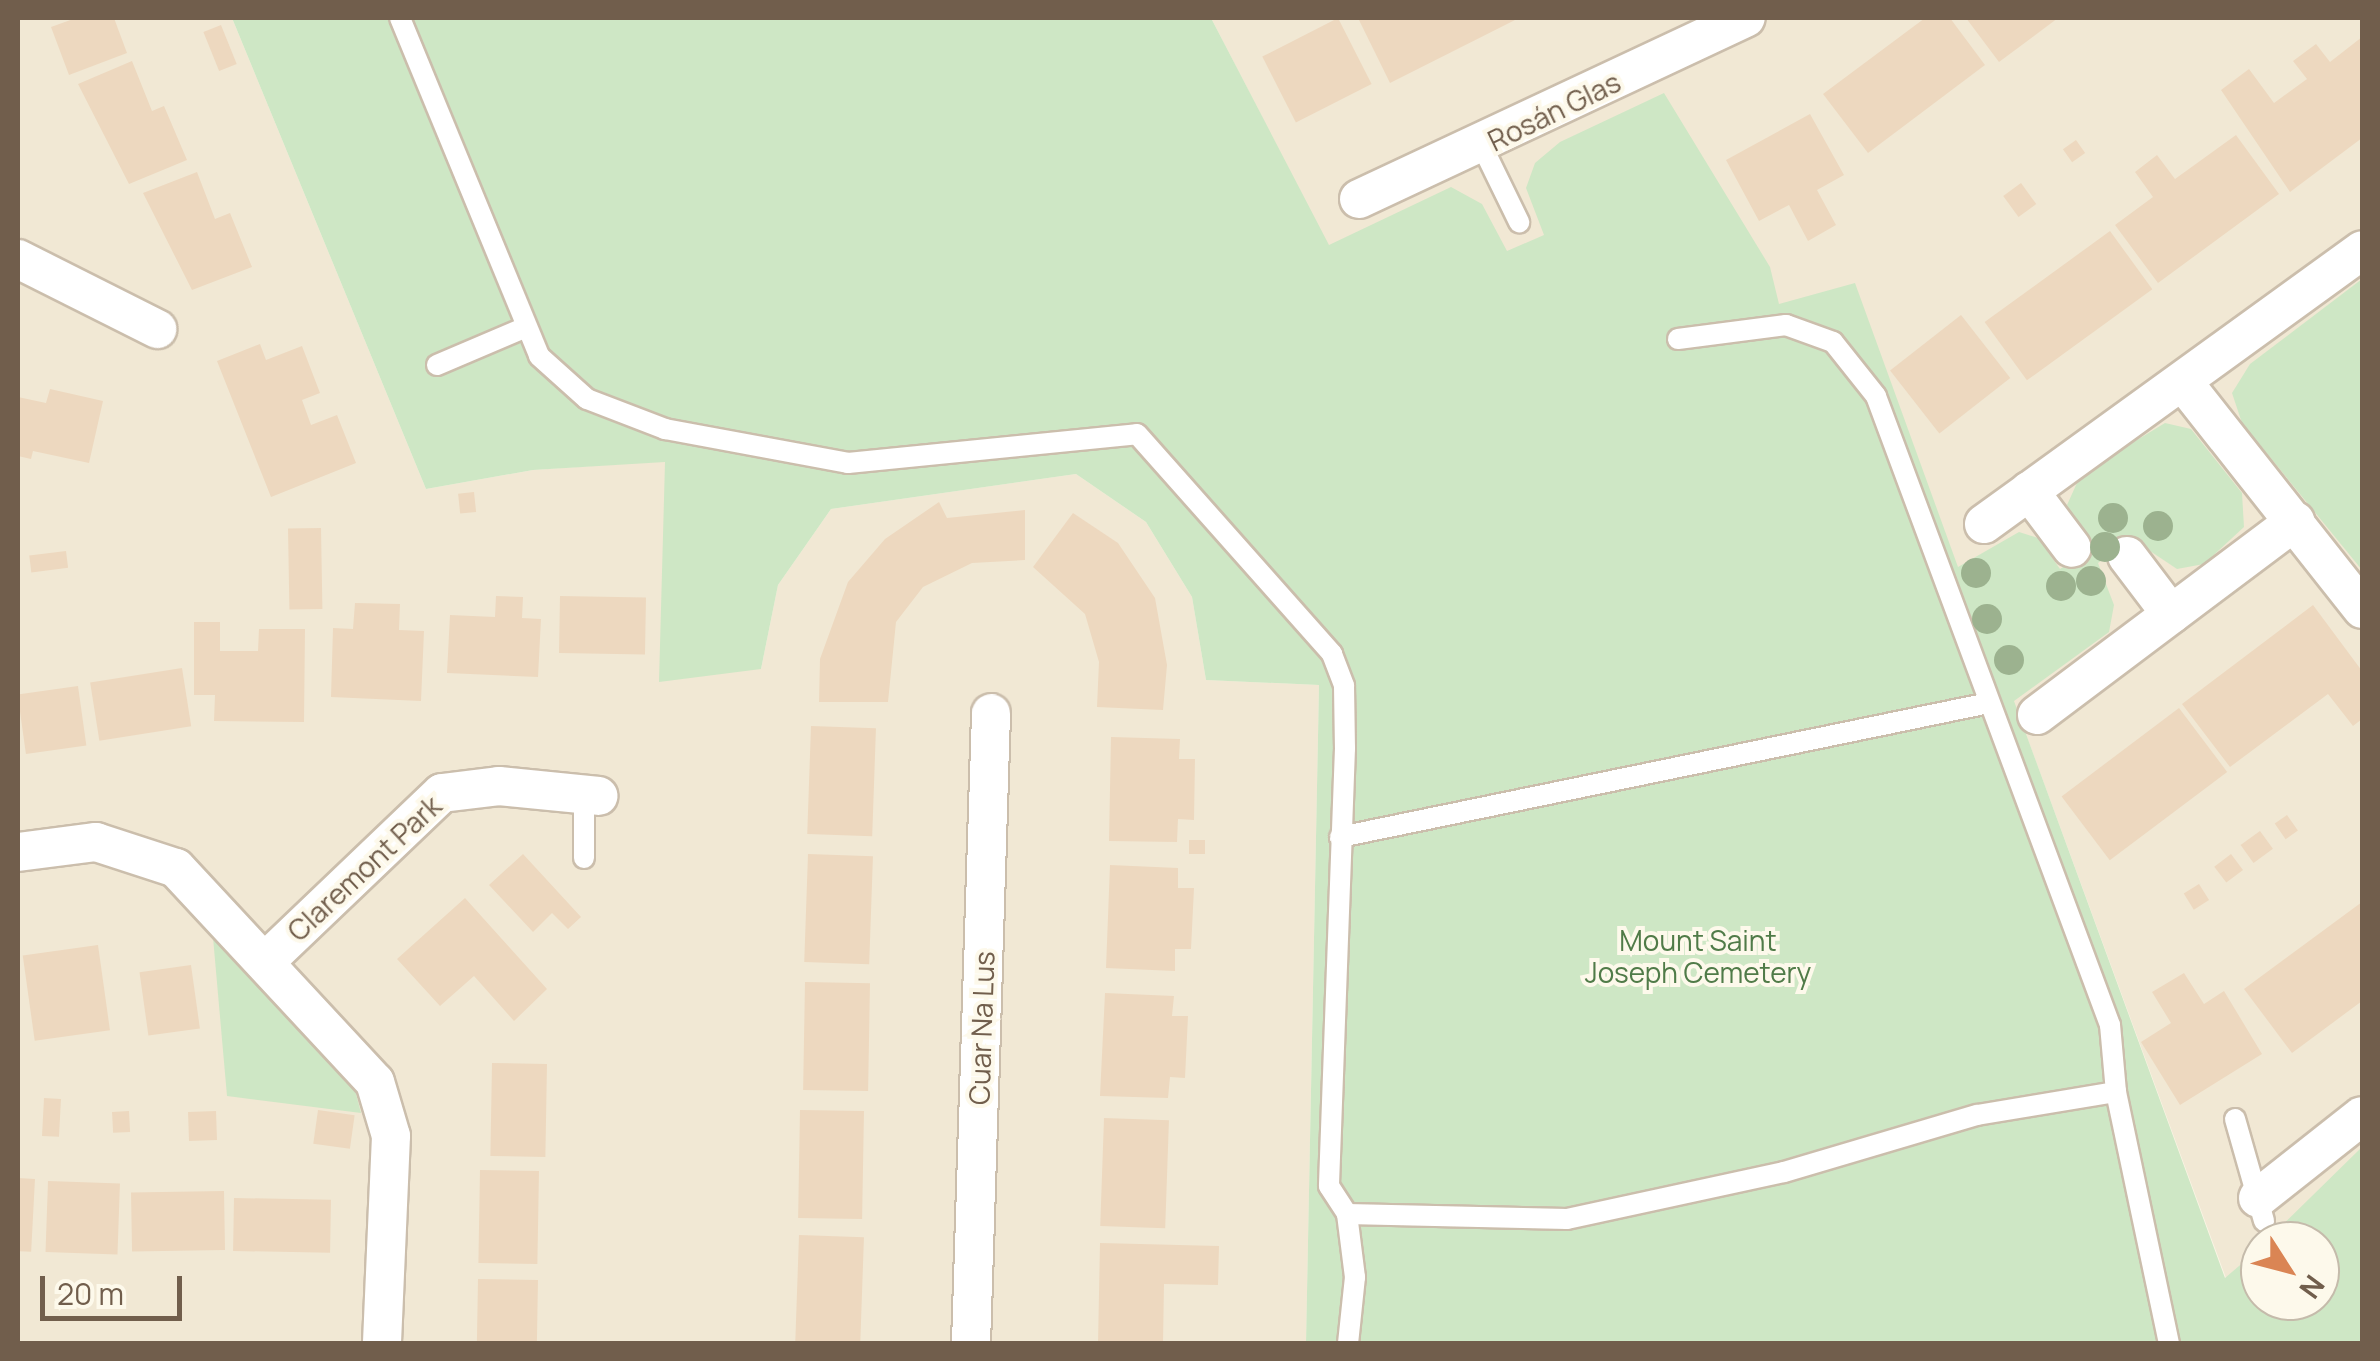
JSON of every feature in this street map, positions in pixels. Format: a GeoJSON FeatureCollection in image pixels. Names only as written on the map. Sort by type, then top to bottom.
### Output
{"type":"FeatureCollection","features":[{"type":"Feature","properties":{"kind":"street","name":"Rosán Glas"},"geometry":{"type":"LineString","coordinates":[[1359,198],[1482,146],[1746,18]]}},
{"type":"Feature","properties":{"kind":"street"},"geometry":{"type":"LineString","coordinates":[[1984,524],[2362,250]]}},
{"type":"Feature","properties":{"kind":"street"},"geometry":{"type":"LineString","coordinates":[[18,259],[157,329]]}},
{"type":"Feature","properties":{"kind":"street"},"geometry":{"type":"LineString","coordinates":[[2182,382],[2362,608]]}},
{"type":"Feature","properties":{"kind":"street"},"geometry":{"type":"LineString","coordinates":[[2030,492],[2072,548]]}},
{"type":"Feature","properties":{"kind":"street"},"geometry":{"type":"LineString","coordinates":[[2037,715],[2295,520]]}},
{"type":"Feature","properties":{"kind":"street"},"geometry":{"type":"LineString","coordinates":[[2127,556],[2172,614]]}},
{"type":"Feature","properties":{"kind":"street","name":"Cuar Na Lus"},"geometry":{"type":"LineString","coordinates":[[971,1344],[991,713]]}},
{"type":"Feature","properties":{"kind":"street","name":"Claremont Park"},"geometry":{"type":"LineString","coordinates":[[268,958],[442,793],[499,786],[592,795]]}},
{"type":"Feature","properties":{"kind":"street","name":"Claremont Park"},"geometry":{"type":"LineString","coordinates":[[18,852],[84,842],[156,856],[196,882],[352,1051],[386,1110],[382,1344]]}},
{"type":"Feature","properties":{"kind":"street"},"geometry":{"type":"LineString","coordinates":[[2261,1209],[2362,1116]]}},
{"type":"Feature","properties":{"kind":"lane"},"geometry":{"type":"LineString","coordinates":[[400,18],[526,327],[548,366],[587,398],[665,429],[760,450],[848,463],[1136,434],[1332,654],[1344,686],[1329,1186],[1347,1214],[1355,1277],[1348,1344]]}},
{"type":"Feature","properties":{"kind":"lane"},"geometry":{"type":"LineString","coordinates":[[1482,146],[1519,222]]}},
{"type":"Feature","properties":{"kind":"lane"},"geometry":{"type":"LineString","coordinates":[[1678,339],[1786,325],[1833,342],[1876,396],[2110,1025],[2116,1092],[2169,1344]]}},
{"type":"Feature","properties":{"kind":"lane"},"geometry":{"type":"LineString","coordinates":[[438,364],[526,327]]}},
{"type":"Feature","properties":{"kind":"lane"},"geometry":{"type":"LineString","coordinates":[[1340,837],[1989,702]]}},
{"type":"Feature","properties":{"kind":"lane","name":"Claremont Park"},"geometry":{"type":"LineString","coordinates":[[584,858],[592,795]]}},
{"type":"Feature","properties":{"kind":"lane"},"geometry":{"type":"LineString","coordinates":[[1347,1214],[1567,1218],[1784,1172],[1977,1115],[2116,1092]]}},
{"type":"Feature","properties":{"kind":"lane"},"geometry":{"type":"LineString","coordinates":[[2235,1119],[2261,1209]]}},
{"type":"Feature","properties":{"kind":"shaded area"},"geometry":{"type":"Polygon","coordinates":[[[18,18],[232,18],[426,489],[533,470],[665,461],[761,669],[778,585],[831,509],[1076,474],[1146,522],[1192,597],[1206,680],[1319,685],[1306,1343],[18,1343],[18,18]]]}},
{"type":"Feature","properties":{"kind":"shaded area"},"geometry":{"type":"Polygon","coordinates":[[[1211,18],[2362,18],[2362,1343],[2236,1343],[2226,1278],[2020,718],[1779,304],[1328,245],[1211,18]]]}},
{"type":"Feature","properties":{"kind":"green space","name":"Mount Saint Joseph Cemetery"},"geometry":{"type":"Polygon","coordinates":[[[232,18],[1211,18],[1329,245],[1451,187],[1482,204],[1507,251],[1544,235],[1526,188],[1535,163],[1560,142],[1664,93],[1770,267],[1779,304],[1855,283],[1958,567],[2019,532],[2038,538],[2060,569],[2091,550],[2067,505],[2081,474],[2165,423],[2191,429],[2242,493],[2244,527],[2204,564],[2177,569],[2132,539],[2098,563],[2114,605],[2109,632],[2014,701],[2225,1278],[2240,1265],[2240,1321],[2340,1321],[2340,1221],[2286,1221],[2362,1147],[2362,1343],[1306,1343],[1319,685],[1206,680],[1192,597],[1146,522],[1076,474],[831,509],[778,585],[761,669],[659,682],[665,462],[533,470],[426,489],[232,18]]]}},
{"type":"Feature","properties":{"kind":"green space"},"geometry":{"type":"Polygon","coordinates":[[[2362,279],[2362,570],[2242,423],[2232,393],[2250,364],[2362,279]]]}},
{"type":"Feature","properties":{"kind":"green space"},"geometry":{"type":"Polygon","coordinates":[[[212,926],[353,1082],[361,1113],[227,1096],[212,926]]]}},
{"type":"Feature","properties":{"kind":"building"},"geometry":{"type":"Polygon","coordinates":[[[76,18],[114,18],[127,53],[69,75],[51,27],[76,18]]]}},
{"type":"Feature","properties":{"kind":"building"},"geometry":{"type":"Polygon","coordinates":[[[1338,18],[1372,84],[1296,123],[1262,57],[1338,18]]]}},
{"type":"Feature","properties":{"kind":"building"},"geometry":{"type":"Polygon","coordinates":[[[1358,18],[1519,18],[1390,83],[1358,18]]]}},
{"type":"Feature","properties":{"kind":"building"},"geometry":{"type":"Polygon","coordinates":[[[1925,18],[1950,18],[1985,65],[1868,153],[1823,94],[1925,18]]]}},
{"type":"Feature","properties":{"kind":"building"},"geometry":{"type":"Polygon","coordinates":[[[1966,18],[2058,18],[1999,62],[1966,18]]]}},
{"type":"Feature","properties":{"kind":"building"},"geometry":{"type":"Polygon","coordinates":[[[221,25],[237,64],[219,71],[203,32],[221,25]]]}},
{"type":"Feature","properties":{"kind":"building"},"geometry":{"type":"Polygon","coordinates":[[[2362,37],[2362,138],[2290,192],[2221,90],[2249,69],[2274,103],[2307,79],[2293,61],[2316,44],[2330,62],[2362,37]]]}},
{"type":"Feature","properties":{"kind":"building"},"geometry":{"type":"Polygon","coordinates":[[[132,61],[152,111],[164,106],[187,160],[129,184],[78,84],[132,61]]]}},
{"type":"Feature","properties":{"kind":"building"},"geometry":{"type":"Polygon","coordinates":[[[1810,114],[1844,175],[1817,190],[1836,225],[1808,241],[1789,205],[1759,221],[1726,160],[1810,114]]]}},
{"type":"Feature","properties":{"kind":"building"},"geometry":{"type":"Polygon","coordinates":[[[2236,135],[2279,194],[2158,283],[2115,225],[2153,197],[2135,172],[2157,155],[2175,179],[2236,135]]]}},
{"type":"Feature","properties":{"kind":"building"},"geometry":{"type":"Polygon","coordinates":[[[2076,140],[2085,153],[2072,162],[2063,149],[2076,140]]]}},
{"type":"Feature","properties":{"kind":"building"},"geometry":{"type":"Polygon","coordinates":[[[197,172],[215,219],[230,213],[252,267],[192,290],[143,193],[197,172]]]}},
{"type":"Feature","properties":{"kind":"building"},"geometry":{"type":"Polygon","coordinates":[[[2021,183],[2036,204],[2018,217],[2003,196],[2021,183]]]}},
{"type":"Feature","properties":{"kind":"building"},"geometry":{"type":"Polygon","coordinates":[[[2110,231],[2152,289],[2027,380],[1985,322],[2110,231]]]}},
{"type":"Feature","properties":{"kind":"building"},"geometry":{"type":"Polygon","coordinates":[[[1961,315],[2010,378],[1939,433],[1890,370],[1961,315]]]}},
{"type":"Feature","properties":{"kind":"building"},"geometry":{"type":"Polygon","coordinates":[[[260,344],[266,360],[302,346],[320,393],[302,400],[311,425],[337,415],[356,463],[271,497],[217,361],[260,344]]]}},
{"type":"Feature","properties":{"kind":"building"},"geometry":{"type":"Polygon","coordinates":[[[50,389],[103,401],[89,463],[33,451],[31,459],[18,456],[18,397],[46,403],[50,389]]]}},
{"type":"Feature","properties":{"kind":"building"},"geometry":{"type":"Polygon","coordinates":[[[474,492],[476,512],[460,514],[458,494],[474,492]]]}},
{"type":"Feature","properties":{"kind":"building"},"geometry":{"type":"Polygon","coordinates":[[[939,502],[947,518],[1025,510],[1025,560],[972,563],[923,587],[896,622],[888,702],[819,702],[820,659],[848,582],[885,539],[939,502]]]}},
{"type":"Feature","properties":{"kind":"building"},"geometry":{"type":"Polygon","coordinates":[[[1073,513],[1118,543],[1155,598],[1167,665],[1163,710],[1097,707],[1099,662],[1085,614],[1033,567],[1073,513]]]}},
{"type":"Feature","properties":{"kind":"building"},"geometry":{"type":"Polygon","coordinates":[[[321,528],[322,609],[289,610],[288,529],[321,528]]]}},
{"type":"Feature","properties":{"kind":"building"},"geometry":{"type":"Polygon","coordinates":[[[66,551],[68,568],[31,572],[29,556],[66,551]]]}},
{"type":"Feature","properties":{"kind":"building"},"geometry":{"type":"Polygon","coordinates":[[[496,596],[523,597],[522,618],[541,619],[538,677],[447,673],[450,615],[495,617],[496,596]]]}},
{"type":"Feature","properties":{"kind":"building"},"geometry":{"type":"Polygon","coordinates":[[[560,596],[646,598],[645,654],[559,653],[560,596]]]}},
{"type":"Feature","properties":{"kind":"building"},"geometry":{"type":"Polygon","coordinates":[[[355,603],[400,604],[399,630],[424,631],[421,701],[331,697],[333,628],[353,629],[355,603]]]}},
{"type":"Feature","properties":{"kind":"building"},"geometry":{"type":"Polygon","coordinates":[[[2313,605],[2362,671],[2362,719],[2353,726],[2328,694],[2230,767],[2182,704],[2313,605]]]}},
{"type":"Feature","properties":{"kind":"building"},"geometry":{"type":"Polygon","coordinates":[[[194,622],[220,622],[220,651],[258,651],[259,629],[305,629],[304,722],[214,721],[215,695],[194,695],[194,622]]]}},
{"type":"Feature","properties":{"kind":"building"},"geometry":{"type":"Polygon","coordinates":[[[182,668],[191,726],[99,741],[90,683],[182,668]]]}},
{"type":"Feature","properties":{"kind":"building"},"geometry":{"type":"Polygon","coordinates":[[[78,686],[86,745],[26,754],[18,694],[78,686]]]}},
{"type":"Feature","properties":{"kind":"building"},"geometry":{"type":"Polygon","coordinates":[[[2179,708],[2227,772],[2110,860],[2062,796],[2179,708]]]}},
{"type":"Feature","properties":{"kind":"building"},"geometry":{"type":"Polygon","coordinates":[[[811,726],[876,728],[872,836],[807,834],[811,726]]]}},
{"type":"Feature","properties":{"kind":"building"},"geometry":{"type":"Polygon","coordinates":[[[1111,737],[1180,739],[1179,759],[1195,759],[1194,820],[1178,819],[1177,842],[1109,841],[1111,737]]]}},
{"type":"Feature","properties":{"kind":"building"},"geometry":{"type":"Polygon","coordinates":[[[2287,815],[2298,831],[2286,839],[2275,824],[2287,815]]]}},
{"type":"Feature","properties":{"kind":"building"},"geometry":{"type":"Polygon","coordinates":[[[2260,831],[2273,849],[2254,863],[2241,845],[2260,831]]]}},
{"type":"Feature","properties":{"kind":"building"},"geometry":{"type":"Polygon","coordinates":[[[1189,840],[1205,840],[1205,854],[1189,854],[1189,840]]]}},
{"type":"Feature","properties":{"kind":"building"},"geometry":{"type":"Polygon","coordinates":[[[523,854],[581,917],[568,929],[552,913],[533,932],[489,885],[523,854]]]}},
{"type":"Feature","properties":{"kind":"building"},"geometry":{"type":"Polygon","coordinates":[[[808,854],[873,856],[869,964],[804,962],[808,854]]]}},
{"type":"Feature","properties":{"kind":"building"},"geometry":{"type":"Polygon","coordinates":[[[2231,854],[2243,870],[2226,883],[2214,867],[2231,854]]]}},
{"type":"Feature","properties":{"kind":"building"},"geometry":{"type":"Polygon","coordinates":[[[1110,865],[1178,868],[1178,888],[1194,888],[1191,949],[1175,949],[1175,971],[1106,968],[1110,865]]]}},
{"type":"Feature","properties":{"kind":"building"},"geometry":{"type":"Polygon","coordinates":[[[2199,884],[2209,900],[2194,910],[2184,894],[2199,884]]]}},
{"type":"Feature","properties":{"kind":"building"},"geometry":{"type":"Polygon","coordinates":[[[465,898],[547,989],[514,1021],[474,976],[440,1006],[397,959],[465,898]]]}},
{"type":"Feature","properties":{"kind":"building"},"geometry":{"type":"Polygon","coordinates":[[[2362,902],[2362,1001],[2292,1053],[2244,989],[2362,902]]]}},
{"type":"Feature","properties":{"kind":"building"},"geometry":{"type":"Polygon","coordinates":[[[98,945],[110,1030],[35,1041],[23,956],[98,945]]]}},
{"type":"Feature","properties":{"kind":"building"},"geometry":{"type":"Polygon","coordinates":[[[191,965],[200,1028],[148,1036],[140,972],[191,965]]]}},
{"type":"Feature","properties":{"kind":"building"},"geometry":{"type":"Polygon","coordinates":[[[2184,973],[2204,1004],[2224,991],[2262,1054],[2180,1105],[2141,1042],[2171,1023],[2152,992],[2184,973]]]}},
{"type":"Feature","properties":{"kind":"building"},"geometry":{"type":"Polygon","coordinates":[[[805,982],[870,983],[868,1091],[803,1090],[805,982]]]}},
{"type":"Feature","properties":{"kind":"building"},"geometry":{"type":"Polygon","coordinates":[[[1105,993],[1174,996],[1172,1016],[1188,1016],[1185,1078],[1170,1077],[1168,1098],[1100,1096],[1105,993]]]}},
{"type":"Feature","properties":{"kind":"building"},"geometry":{"type":"Polygon","coordinates":[[[492,1063],[547,1064],[545,1157],[490,1156],[492,1063]]]}},
{"type":"Feature","properties":{"kind":"building"},"geometry":{"type":"Polygon","coordinates":[[[44,1098],[61,1099],[59,1137],[42,1136],[44,1098]]]}},
{"type":"Feature","properties":{"kind":"building"},"geometry":{"type":"Polygon","coordinates":[[[318,1110],[355,1115],[350,1149],[313,1144],[318,1110]]]}},
{"type":"Feature","properties":{"kind":"building"},"geometry":{"type":"Polygon","coordinates":[[[800,1110],[864,1111],[862,1219],[798,1218],[800,1110]]]}},
{"type":"Feature","properties":{"kind":"building"},"geometry":{"type":"Polygon","coordinates":[[[129,1111],[130,1132],[113,1133],[112,1112],[129,1111]]]}},
{"type":"Feature","properties":{"kind":"building"},"geometry":{"type":"Polygon","coordinates":[[[216,1111],[217,1140],[189,1141],[188,1112],[216,1111]]]}},
{"type":"Feature","properties":{"kind":"building"},"geometry":{"type":"Polygon","coordinates":[[[1104,1118],[1169,1120],[1165,1228],[1100,1226],[1104,1118]]]}},
{"type":"Feature","properties":{"kind":"building"},"geometry":{"type":"Polygon","coordinates":[[[480,1170],[539,1171],[537,1264],[478,1263],[480,1170]]]}},
{"type":"Feature","properties":{"kind":"building"},"geometry":{"type":"Polygon","coordinates":[[[18,1178],[35,1179],[31,1252],[18,1251],[18,1178]]]}},
{"type":"Feature","properties":{"kind":"building"},"geometry":{"type":"Polygon","coordinates":[[[48,1181],[120,1184],[117,1254],[46,1252],[48,1181]]]}},
{"type":"Feature","properties":{"kind":"building"},"geometry":{"type":"Polygon","coordinates":[[[224,1191],[225,1250],[132,1252],[131,1193],[224,1191]]]}},
{"type":"Feature","properties":{"kind":"building"},"geometry":{"type":"Polygon","coordinates":[[[234,1198],[331,1200],[330,1253],[233,1251],[234,1198]]]}},
{"type":"Feature","properties":{"kind":"building"},"geometry":{"type":"Polygon","coordinates":[[[799,1235],[864,1237],[860,1344],[795,1343],[799,1235]]]}},
{"type":"Feature","properties":{"kind":"building"},"geometry":{"type":"Polygon","coordinates":[[[1100,1243],[1219,1246],[1218,1285],[1164,1284],[1163,1344],[1098,1344],[1100,1243]]]}},
{"type":"Feature","properties":{"kind":"building"},"geometry":{"type":"Polygon","coordinates":[[[478,1279],[538,1280],[537,1344],[477,1344],[478,1279]]]}}]}
